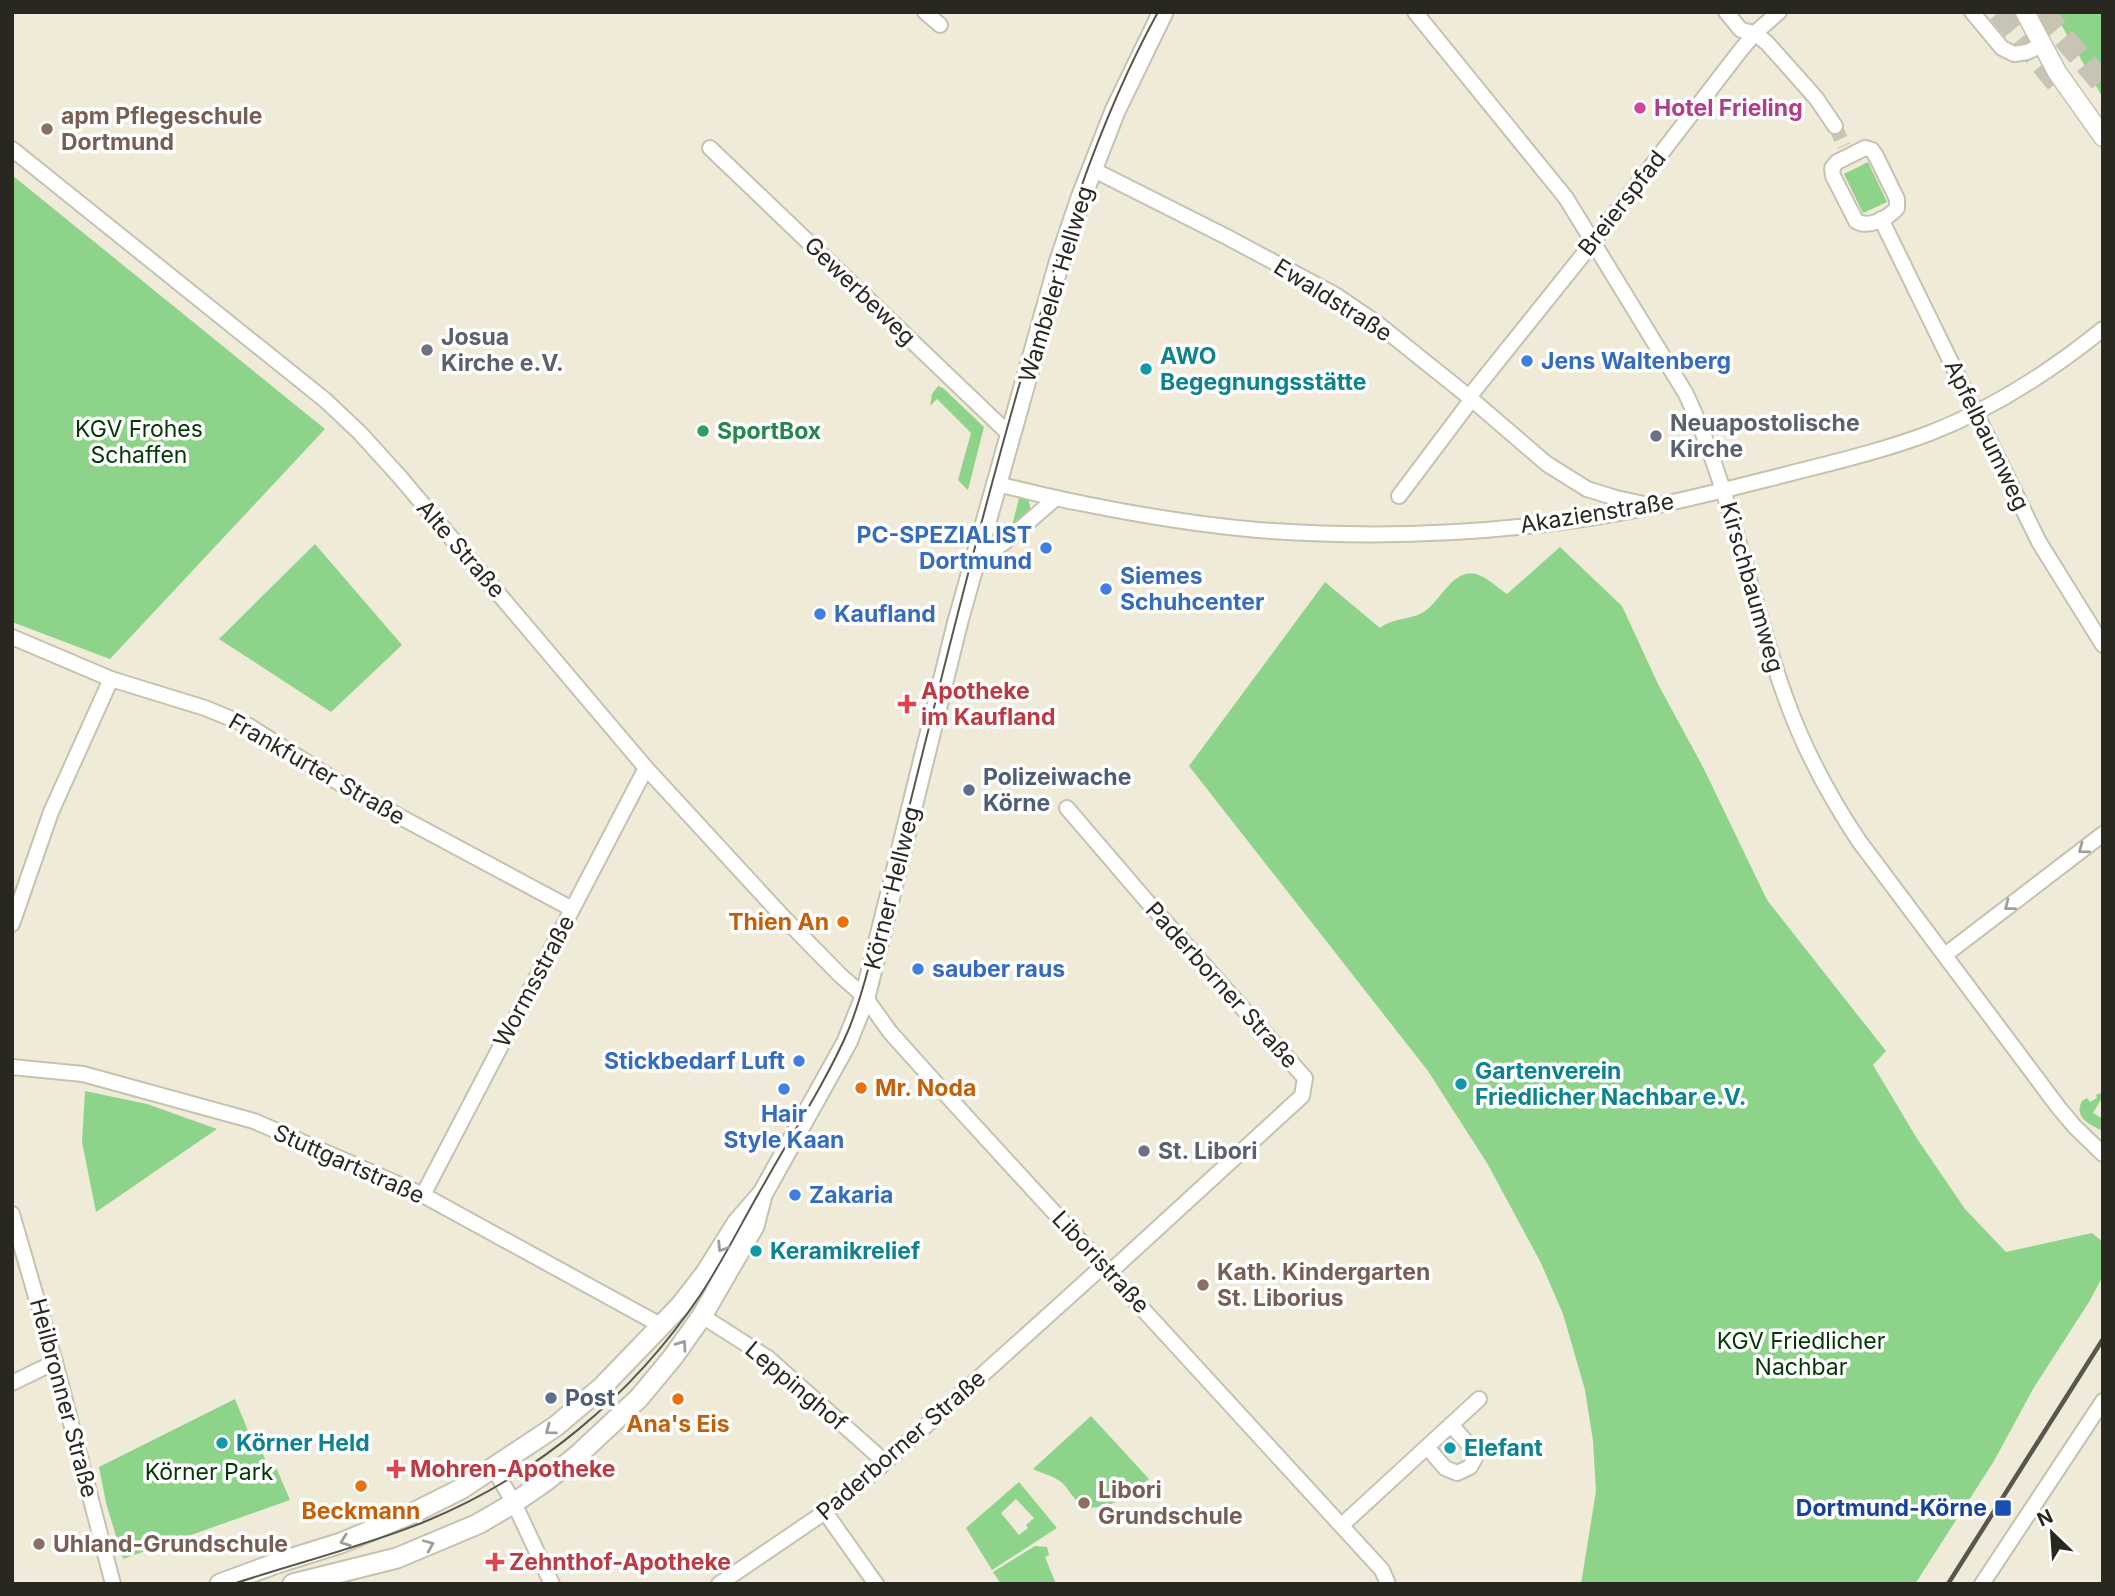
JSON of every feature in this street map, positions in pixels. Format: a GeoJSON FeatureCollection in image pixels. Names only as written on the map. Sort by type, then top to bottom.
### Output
{"type":"FeatureCollection","features":[{"type":"Feature","properties":{"kind":"main road","name":"Wambeler Hellweg"},"geometry":{"type":"LineString","coordinates":[[973,564],[1059,263],[1115,111],[1163,12]]}},
{"type":"Feature","properties":{"kind":"main road","name":"Körner Hellweg"},"geometry":{"type":"LineString","coordinates":[[219,1584],[403,1518],[495,1469],[565,1419],[602,1387],[662,1326],[705,1274],[737,1223],[763,1193],[847,1042],[865,997],[973,564]]}},
{"type":"Feature","properties":{"kind":"main road","name":"Körner Hellweg"},"geometry":{"type":"LineString","coordinates":[[293,1584],[397,1558],[478,1524],[514,1503],[579,1454],[639,1398],[702,1316],[754,1226],[763,1193]]}},
{"type":"Feature","properties":{"kind":"street"},"geometry":{"type":"LineString","coordinates":[[925,12],[940,25]]}},
{"type":"Feature","properties":{"kind":"street","name":"Kirschbaumweg"},"geometry":{"type":"LineString","coordinates":[[1416,12],[1549,175],[1593,241],[1686,394],[1724,490],[1786,699],[1816,769],[1837,807],[1859,841],[2059,1108],[2103,1154]]}},
{"type":"Feature","properties":{"kind":"street"},"geometry":{"type":"LineString","coordinates":[[1726,12],[1741,30],[1755,33],[1767,43],[1816,98],[1835,126]]}},
{"type":"Feature","properties":{"kind":"street","name":"Breierspfad"},"geometry":{"type":"LineString","coordinates":[[1399,496],[1482,381],[1755,33],[1779,12]]}},
{"type":"Feature","properties":{"kind":"street"},"geometry":{"type":"LineString","coordinates":[[1972,12],[2002,48],[2014,54],[2028,52],[2042,45]]}},
{"type":"Feature","properties":{"kind":"street"},"geometry":{"type":"LineString","coordinates":[[2025,12],[2074,98],[2103,137]]}},
{"type":"Feature","properties":{"kind":"street","name":"Gewerbeweg"},"geometry":{"type":"LineString","coordinates":[[709,148],[1010,434]]}},
{"type":"Feature","properties":{"kind":"street"},"geometry":{"type":"LineString","coordinates":[[1865,148],[1872,150],[1876,156],[1897,199],[1897,208],[1892,214],[1881,219],[1870,225],[1861,224],[1850,210],[1833,176],[1832,168],[1847,151],[1865,148]]}},
{"type":"Feature","properties":{"kind":"street","name":"Alte Straße"},"geometry":{"type":"LineString","coordinates":[[12,149],[325,400],[360,433],[646,768],[785,919],[865,997]]}},
{"type":"Feature","properties":{"kind":"street","name":"Ewaldstraße"},"geometry":{"type":"LineString","coordinates":[[1092,169],[1337,296],[1378,324],[1547,464],[1587,489],[1652,506]]}},
{"type":"Feature","properties":{"kind":"street","name":"Apfelbaumweg"},"geometry":{"type":"LineString","coordinates":[[1881,219],[2039,542],[2103,645]]}},
{"type":"Feature","properties":{"kind":"street","name":"Akazienstraße"},"geometry":{"type":"LineString","coordinates":[[996,484],[1155,518],[1256,530],[1357,535],[1428,533],[1578,520],[1724,490],[1886,448],[1931,433],[2026,384],[2103,329]]}},
{"type":"Feature","properties":{"kind":"street"},"geometry":{"type":"LineString","coordinates":[[1578,520],[1588,506],[1590,498],[1587,489]]}},
{"type":"Feature","properties":{"kind":"street"},"geometry":{"type":"LineString","coordinates":[[973,564],[1056,498]]}},
{"type":"Feature","properties":{"kind":"street","name":"Frankfurter Straße"},"geometry":{"type":"LineString","coordinates":[[12,637],[111,679],[205,708],[249,726],[352,791],[572,909]]}},
{"type":"Feature","properties":{"kind":"street"},"geometry":{"type":"LineString","coordinates":[[12,924],[51,812],[111,679]]}},
{"type":"Feature","properties":{"kind":"street","name":"Wormsstraße"},"geometry":{"type":"LineString","coordinates":[[423,1195],[646,768]]}},
{"type":"Feature","properties":{"kind":"street","name":"Paderborner Straße"},"geometry":{"type":"LineString","coordinates":[[719,1584],[825,1512],[885,1462],[1302,1096],[1305,1078],[1067,808]]}},
{"type":"Feature","properties":{"kind":"street"},"geometry":{"type":"LineString","coordinates":[[1945,955],[2103,834]]}},
{"type":"Feature","properties":{"kind":"street","name":"Liboristraße"},"geometry":{"type":"LineString","coordinates":[[865,997],[890,1032],[1342,1525],[1382,1570],[1388,1584]]}},
{"type":"Feature","properties":{"kind":"street","name":"Stuttgartstraße"},"geometry":{"type":"LineString","coordinates":[[12,1067],[83,1074],[254,1121],[423,1195],[662,1326]]}},
{"type":"Feature","properties":{"kind":"street","name":"Heilbronner Straße"},"geometry":{"type":"LineString","coordinates":[[12,1214],[55,1362],[113,1584]]}},
{"type":"Feature","properties":{"kind":"street","name":"Leppinghof"},"geometry":{"type":"LineString","coordinates":[[702,1316],[768,1358],[885,1462]]}},
{"type":"Feature","properties":{"kind":"street"},"geometry":{"type":"LineString","coordinates":[[12,1383],[55,1362]]}},
{"type":"Feature","properties":{"kind":"street"},"geometry":{"type":"LineString","coordinates":[[1342,1525],[1479,1399]]}},
{"type":"Feature","properties":{"kind":"street"},"geometry":{"type":"LineString","coordinates":[[1982,1584],[2103,1401]]}},
{"type":"Feature","properties":{"kind":"street"},"geometry":{"type":"LineString","coordinates":[[1427,1447],[1445,1468],[1457,1473],[1470,1467],[1475,1458],[1472,1448],[1451,1425]]}},
{"type":"Feature","properties":{"kind":"street"},"geometry":{"type":"LineString","coordinates":[[495,1469],[552,1584]]}},
{"type":"Feature","properties":{"kind":"street"},"geometry":{"type":"LineString","coordinates":[[825,1512],[876,1584]]}},
{"type":"Feature","properties":{"kind":"green space"},"geometry":{"type":"Polygon","coordinates":[[[2054,12],[2103,12],[2103,98],[2054,12]]]}},
{"type":"Feature","properties":{"kind":"green space"},"geometry":{"type":"Polygon","coordinates":[[[1868,162],[1887,202],[1863,213],[1844,174],[1868,162]]]}},
{"type":"Feature","properties":{"kind":"green space","name":"KGV Frohes Schaffen"},"geometry":{"type":"Polygon","coordinates":[[[12,175],[325,429],[110,659],[12,622],[12,175]]]}},
{"type":"Feature","properties":{"kind":"green space"},"geometry":{"type":"Polygon","coordinates":[[[938,386],[984,427],[968,490],[958,480],[971,433],[937,399],[930,406],[932,394],[938,386]]]}},
{"type":"Feature","properties":{"kind":"green space"},"geometry":{"type":"Polygon","coordinates":[[[1019,498],[1028,500],[1029,513],[1012,526],[1019,498]]]}},
{"type":"Feature","properties":{"kind":"green space"},"geometry":{"type":"Polygon","coordinates":[[[315,544],[402,645],[331,712],[219,639],[315,544]]]}},
{"type":"Feature","properties":{"kind":"green space","name":"KGV Friedlicher Nachbar"},"geometry":{"type":"Polygon","coordinates":[[[1560,547],[1622,606],[1658,684],[1704,769],[1767,900],[1886,1051],[1873,1065],[1916,1137],[1965,1209],[2006,1252],[2092,1233],[2103,1242],[2103,1276],[2089,1302],[2033,1389],[1994,1461],[1915,1584],[1581,1584],[1596,1491],[1593,1441],[1585,1390],[1563,1314],[1541,1263],[1487,1163],[1428,1071],[1189,766],[1325,582],[1380,628],[1390,622],[1422,613],[1461,576],[1479,575],[1507,594],[1560,547]]]}},
{"type":"Feature","properties":{"kind":"green space"},"geometry":{"type":"Polygon","coordinates":[[[85,1091],[147,1104],[217,1129],[96,1212],[82,1142],[85,1091]]]}},
{"type":"Feature","properties":{"kind":"green space"},"geometry":{"type":"Polygon","coordinates":[[[2103,1092],[2093,1113],[2103,1119],[2103,1131],[2084,1120],[2080,1107],[2082,1101],[2087,1098],[2090,1102],[2103,1092]]]}},
{"type":"Feature","properties":{"kind":"green space","name":"Körner Park"},"geometry":{"type":"Polygon","coordinates":[[[235,1399],[253,1443],[257,1442],[269,1467],[275,1465],[290,1500],[123,1559],[106,1503],[99,1467],[235,1399]]]}},
{"type":"Feature","properties":{"kind":"green space"},"geometry":{"type":"Polygon","coordinates":[[[1091,1416],[1149,1479],[1114,1503],[1095,1508],[1076,1500],[1055,1478],[1033,1469],[1091,1416]]]}},
{"type":"Feature","properties":{"kind":"green space"},"geometry":{"type":"Polygon","coordinates":[[[1019,1482],[1057,1528],[992,1570],[966,1528],[1019,1482]],[[1016,1499],[1001,1513],[1019,1535],[1028,1528],[1026,1525],[1034,1518],[1016,1499]]]}},
{"type":"Feature","properties":{"kind":"green space"},"geometry":{"type":"Polygon","coordinates":[[[1035,1546],[1047,1547],[1049,1555],[1045,1557],[1056,1584],[1001,1584],[993,1572],[1035,1546]]]}},
{"type":"Feature","properties":{"kind":"tunnel"},"geometry":{"type":"LineString","coordinates":[[1999,12],[2064,91]]}},
{"type":"Feature","properties":{"kind":"tunnel"},"geometry":{"type":"LineString","coordinates":[[2042,12],[2103,84]]}},
{"type":"Feature","properties":{"kind":"tunnel"},"geometry":{"type":"LineString","coordinates":[[1835,126],[1844,146]]}},
{"type":"Feature","properties":{"kind":"tram line"},"geometry":{"type":"LineString","coordinates":[[233,1584],[401,1531],[466,1503],[505,1481],[579,1429],[645,1366],[674,1331],[718,1267],[829,1070],[854,1015],[869,966],[978,536],[1046,296],[1094,151],[1113,104],[1158,12]]}},
{"type":"Feature","properties":{"kind":"railway"},"geometry":{"type":"LineString","coordinates":[[1948,1584],[2103,1339]]}},
{"type":"Feature","properties":{"kind":"place","name":"Hotel Frieling"},"geometry":{"type":"Point","coordinates":[1640,108]}},
{"type":"Feature","properties":{"kind":"place","name":"apm Pflegeschule Dortmund"},"geometry":{"type":"Point","coordinates":[47,129]}},
{"type":"Feature","properties":{"kind":"place","name":"Josua Kirche e.V."},"geometry":{"type":"Point","coordinates":[427,350]}},
{"type":"Feature","properties":{"kind":"place","name":"Jens Waltenberg"},"geometry":{"type":"Point","coordinates":[1527,361]}},
{"type":"Feature","properties":{"kind":"place","name":"AWO Begegnungsstätte"},"geometry":{"type":"Point","coordinates":[1146,369]}},
{"type":"Feature","properties":{"kind":"place","name":"SportBox"},"geometry":{"type":"Point","coordinates":[703,431]}},
{"type":"Feature","properties":{"kind":"place","name":"Neuapostolische Kirche"},"geometry":{"type":"Point","coordinates":[1656,436]}},
{"type":"Feature","properties":{"kind":"place","name":"PC-SPEZIALIST Dortmund"},"geometry":{"type":"Point","coordinates":[1046,548]}},
{"type":"Feature","properties":{"kind":"place","name":"Siemes Schuhcenter"},"geometry":{"type":"Point","coordinates":[1106,589]}},
{"type":"Feature","properties":{"kind":"place","name":"Kaufland"},"geometry":{"type":"Point","coordinates":[820,614]}},
{"type":"Feature","properties":{"kind":"place","name":"Apotheke im Kaufland"},"geometry":{"type":"Point","coordinates":[907,704]}},
{"type":"Feature","properties":{"kind":"place","name":"Polizeiwache Körne"},"geometry":{"type":"Point","coordinates":[969,790]}},
{"type":"Feature","properties":{"kind":"place","name":"Thien An"},"geometry":{"type":"Point","coordinates":[843,922]}},
{"type":"Feature","properties":{"kind":"place","name":"sauber raus"},"geometry":{"type":"Point","coordinates":[918,969]}},
{"type":"Feature","properties":{"kind":"place","name":"Stickbedarf Luft"},"geometry":{"type":"Point","coordinates":[799,1061]}},
{"type":"Feature","properties":{"kind":"place","name":"Gartenverein Friedlicher Nachbar e.V."},"geometry":{"type":"Point","coordinates":[1461,1084]}},
{"type":"Feature","properties":{"kind":"place","name":"Mr. Noda"},"geometry":{"type":"Point","coordinates":[861,1088]}},
{"type":"Feature","properties":{"kind":"place","name":"Hair Style Kaan"},"geometry":{"type":"Point","coordinates":[784,1089]}},
{"type":"Feature","properties":{"kind":"place","name":"St. Libori"},"geometry":{"type":"Point","coordinates":[1144,1151]}},
{"type":"Feature","properties":{"kind":"place","name":"Zakaria"},"geometry":{"type":"Point","coordinates":[795,1195]}},
{"type":"Feature","properties":{"kind":"place","name":"Keramikrelief"},"geometry":{"type":"Point","coordinates":[756,1251]}},
{"type":"Feature","properties":{"kind":"place","name":"Kath. Kindergarten St. Liborius"},"geometry":{"type":"Point","coordinates":[1203,1285]}},
{"type":"Feature","properties":{"kind":"place","name":"Post"},"geometry":{"type":"Point","coordinates":[551,1398]}},
{"type":"Feature","properties":{"kind":"place","name":"Ana's Eis"},"geometry":{"type":"Point","coordinates":[678,1399]}},
{"type":"Feature","properties":{"kind":"place","name":"Körner Held"},"geometry":{"type":"Point","coordinates":[222,1443]}},
{"type":"Feature","properties":{"kind":"place","name":"Elefant"},"geometry":{"type":"Point","coordinates":[1450,1448]}},
{"type":"Feature","properties":{"kind":"place","name":"Mohren-Apotheke"},"geometry":{"type":"Point","coordinates":[396,1469]}},
{"type":"Feature","properties":{"kind":"place","name":"Beckmann"},"geometry":{"type":"Point","coordinates":[361,1486]}},
{"type":"Feature","properties":{"kind":"place","name":"Libori Grundschule"},"geometry":{"type":"Point","coordinates":[1084,1503]}},
{"type":"Feature","properties":{"kind":"place","name":"Dortmund-Körne"},"geometry":{"type":"Point","coordinates":[2003,1508]}},
{"type":"Feature","properties":{"kind":"place","name":"Uhland-Grundschule"},"geometry":{"type":"Point","coordinates":[39,1544]}},
{"type":"Feature","properties":{"kind":"place","name":"Zehnthof-Apotheke"},"geometry":{"type":"Point","coordinates":[495,1562]}}]}
